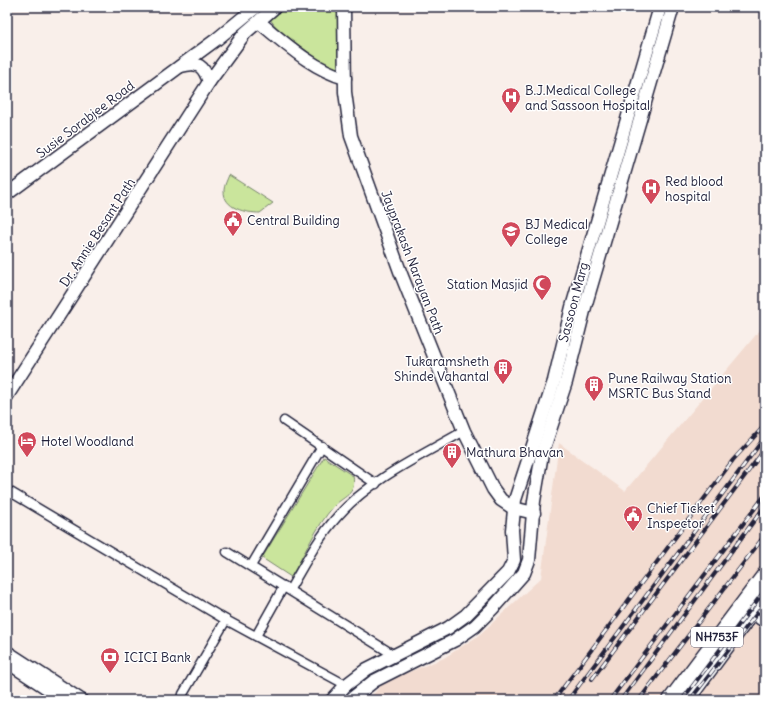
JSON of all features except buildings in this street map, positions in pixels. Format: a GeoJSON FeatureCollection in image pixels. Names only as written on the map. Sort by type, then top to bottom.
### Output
{"type":"FeatureCollection","features":[{"type":"Feature","properties":{"kind":"highway","name":"NH753F"},"geometry":{"type":"LineString","coordinates":[[670,700],[765,574]]}},
{"type":"Feature","properties":{"kind":"highway","name":"NH753F"},"geometry":{"type":"LineString","coordinates":[[687,700],[765,595]]}},
{"type":"Feature","properties":{"kind":"main road","name":"Susie Sorabjee Road"},"geometry":{"type":"LineString","coordinates":[[7,194],[180,66],[256,7]]}},
{"type":"Feature","properties":{"kind":"main road","name":"Dr. Annie Besant Path"},"geometry":{"type":"LineString","coordinates":[[7,396],[209,82],[245,33],[274,7]]}},
{"type":"Feature","properties":{"kind":"main road","name":"Jayprakash Narayan Path"},"geometry":{"type":"LineString","coordinates":[[344,7],[345,92],[351,136],[400,274],[464,431],[492,489],[501,500],[514,508]]}},
{"type":"Feature","properties":{"kind":"main road","name":"Sassoon Marg"},"geometry":{"type":"LineString","coordinates":[[332,700],[346,685],[367,669],[448,628],[466,615],[496,586],[508,572],[514,560],[512,530],[514,508],[554,381],[572,307],[660,7]]}},
{"type":"Feature","properties":{"kind":"main road","name":"Sassoon Marg"},"geometry":{"type":"LineString","coordinates":[[350,700],[374,681],[456,640],[475,626],[522,577],[530,560],[534,501],[542,454],[566,382],[585,307],[672,7]]}},
{"type":"Feature","properties":{"kind":"main road"},"geometry":{"type":"LineString","coordinates":[[259,22],[297,53],[329,74],[345,78]]}},
{"type":"Feature","properties":{"kind":"main road"},"geometry":{"type":"LineString","coordinates":[[180,66],[192,63],[201,67],[206,73],[209,82]]}},
{"type":"Feature","properties":{"kind":"main road"},"geometry":{"type":"LineString","coordinates":[[514,508],[534,513]]}},
{"type":"Feature","properties":{"kind":"main road"},"geometry":{"type":"LineString","coordinates":[[7,652],[81,700]]}},
{"type":"Feature","properties":{"kind":"main road"},"geometry":{"type":"LineString","coordinates":[[7,662],[65,700]]}},
{"type":"Feature","properties":{"kind":"street"},"geometry":{"type":"LineString","coordinates":[[284,421],[376,484]]}},
{"type":"Feature","properties":{"kind":"street"},"geometry":{"type":"LineString","coordinates":[[256,636],[321,537],[348,505],[376,484],[464,431]]}},
{"type":"Feature","properties":{"kind":"street"},"geometry":{"type":"LineString","coordinates":[[251,566],[322,446]]}},
{"type":"Feature","properties":{"kind":"street"},"geometry":{"type":"LineString","coordinates":[[7,490],[226,620],[346,685]]}},
{"type":"Feature","properties":{"kind":"street"},"geometry":{"type":"LineString","coordinates":[[227,552],[287,587],[394,655]]}},
{"type":"Feature","properties":{"kind":"street"},"geometry":{"type":"LineString","coordinates":[[751,614],[765,624]]}},
{"type":"Feature","properties":{"kind":"street"},"geometry":{"type":"LineString","coordinates":[[182,700],[183,694],[226,620]]}},
{"type":"Feature","properties":{"kind":"shaded area"},"geometry":{"type":"Polygon","coordinates":[[[765,324],[765,700],[368,700],[384,682],[444,658],[478,636],[541,578],[559,443],[625,491],[765,324]]]}},
{"type":"Feature","properties":{"kind":"green space"},"geometry":{"type":"Polygon","coordinates":[[[280,7],[339,7],[341,71],[332,69],[280,32],[269,18],[280,7]]]}},
{"type":"Feature","properties":{"kind":"green space"},"geometry":{"type":"Polygon","coordinates":[[[229,175],[273,203],[260,213],[243,211],[232,206],[227,202],[224,190],[229,175]]]}},
{"type":"Feature","properties":{"kind":"green space"},"geometry":{"type":"Polygon","coordinates":[[[324,457],[353,476],[353,487],[351,491],[333,507],[327,515],[291,577],[262,558],[324,457]]]}},
{"type":"Feature","properties":{"kind":"railway"},"geometry":{"type":"LineString","coordinates":[[554,700],[733,460],[765,425]]}},
{"type":"Feature","properties":{"kind":"railway"},"geometry":{"type":"LineString","coordinates":[[568,700],[765,437]]}},
{"type":"Feature","properties":{"kind":"railway"},"geometry":{"type":"LineString","coordinates":[[592,679],[765,449]]}},
{"type":"Feature","properties":{"kind":"railway"},"geometry":{"type":"LineString","coordinates":[[610,700],[765,495]]}},
{"type":"Feature","properties":{"kind":"railway"},"geometry":{"type":"LineString","coordinates":[[621,700],[765,506]]}},
{"type":"Feature","properties":{"kind":"railway"},"geometry":{"type":"LineString","coordinates":[[639,700],[765,535]]}},
{"type":"Feature","properties":{"kind":"railway"},"geometry":{"type":"LineString","coordinates":[[682,700],[765,590]]}},
{"type":"Feature","properties":{"kind":"railway"},"geometry":{"type":"LineString","coordinates":[[690,700],[765,603]]}},
{"type":"Feature","properties":{"kind":"place","name":"B.J.Medical College and Sassoon Hospital"},"geometry":{"type":"Point","coordinates":[511,114]}},
{"type":"Feature","properties":{"kind":"place","name":"Red blood hospital"},"geometry":{"type":"Point","coordinates":[651,205]}},
{"type":"Feature","properties":{"kind":"place","name":"Central Building"},"geometry":{"type":"Point","coordinates":[233,237]}},
{"type":"Feature","properties":{"kind":"place","name":"BJ Medical College"},"geometry":{"type":"Point","coordinates":[511,248]}},
{"type":"Feature","properties":{"kind":"place","name":"Station Masjid"},"geometry":{"type":"Point","coordinates":[542,301]}},
{"type":"Feature","properties":{"kind":"place","name":"Tukaramsheth Shinde Vahantal"},"geometry":{"type":"Point","coordinates":[503,385]}},
{"type":"Feature","properties":{"kind":"place","name":"Pune Railway Station MSRTC Bus Stand"},"geometry":{"type":"Point","coordinates":[594,402]}},
{"type":"Feature","properties":{"kind":"place","name":"Hotel Woodland"},"geometry":{"type":"Point","coordinates":[27,458]}},
{"type":"Feature","properties":{"kind":"place","name":"Mathura Bhavan"},"geometry":{"type":"Point","coordinates":[452,469]}},
{"type":"Feature","properties":{"kind":"place","name":"Chief Ticket Inspector"},"geometry":{"type":"Point","coordinates":[633,532]}},
{"type":"Feature","properties":{"kind":"place","name":"ICICI Bank"},"geometry":{"type":"Point","coordinates":[110,674]}}]}
